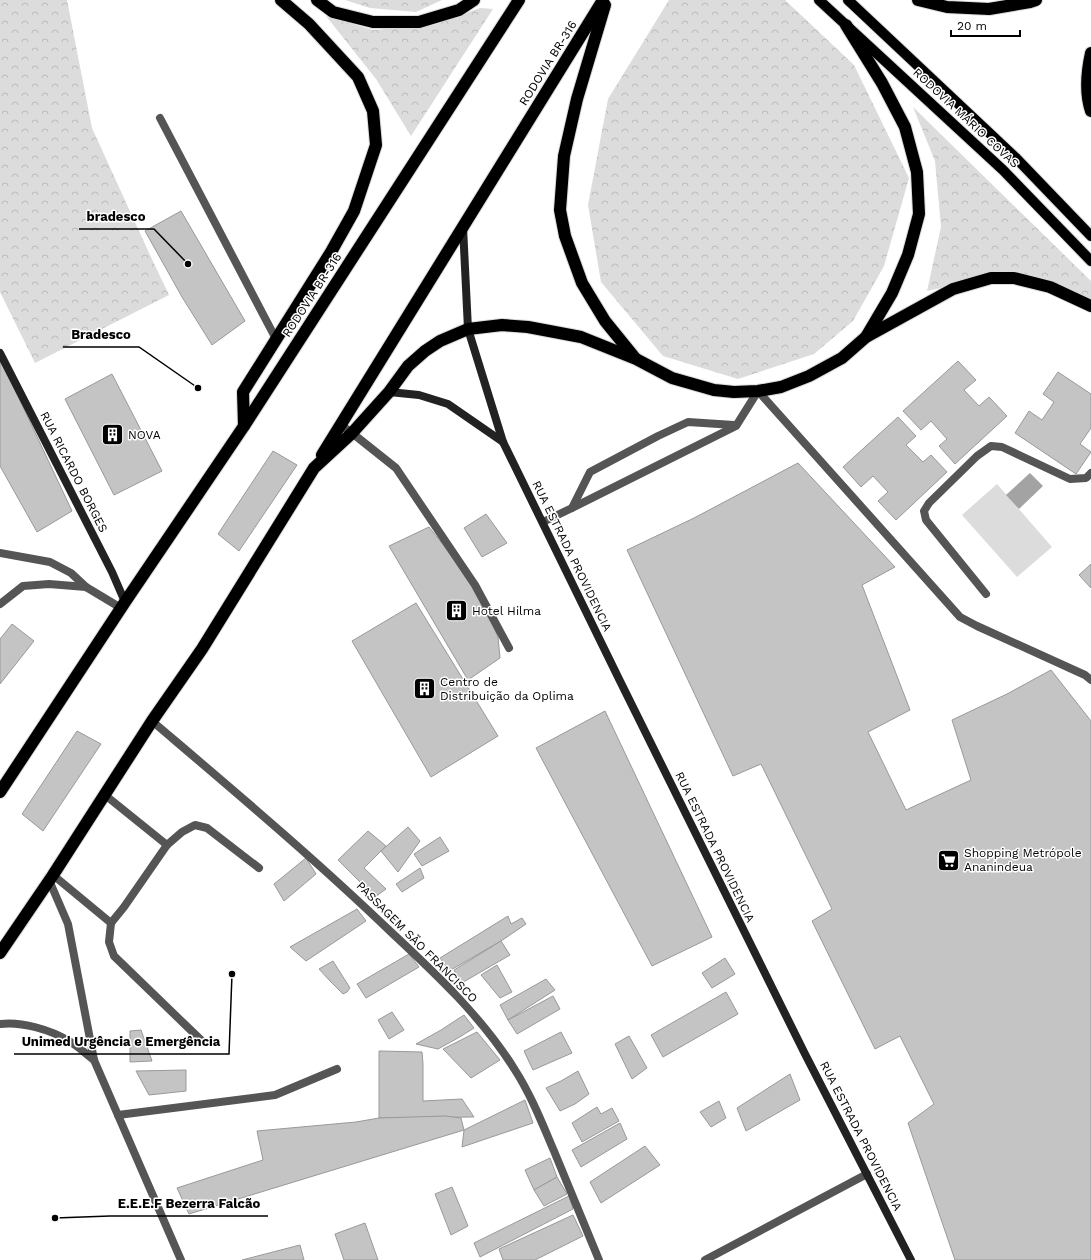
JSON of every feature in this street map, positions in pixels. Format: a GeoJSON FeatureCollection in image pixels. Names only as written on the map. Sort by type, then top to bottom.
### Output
{"type":"FeatureCollection","features":[{"type":"Feature","properties":{"kind":"highway"},"geometry":{"type":"LineString","coordinates":[[244,426],[243,392],[331,252],[354,211],[376,145],[373,111],[358,77],[309,24],[281,0]]}},
{"type":"Feature","properties":{"kind":"highway"},"geometry":{"type":"LineString","coordinates":[[317,0],[333,12],[373,22],[419,22],[459,10],[474,0]]}},
{"type":"Feature","properties":{"kind":"highway","name":"RODOVIA BR-316"},"geometry":{"type":"LineString","coordinates":[[0,792],[123,605],[244,426],[519,0]]}},
{"type":"Feature","properties":{"kind":"highway","name":"RODOVIA BR-316"},"geometry":{"type":"LineString","coordinates":[[0,953],[51,878],[152,721],[202,649],[603,0]]}},
{"type":"Feature","properties":{"kind":"highway"},"geometry":{"type":"LineString","coordinates":[[606,0],[577,99],[566,148],[560,210],[565,236],[582,282],[605,321],[636,359]]}},
{"type":"Feature","properties":{"kind":"highway"},"geometry":{"type":"LineString","coordinates":[[918,0],[947,7],[989,9],[1036,0]]}},
{"type":"Feature","properties":{"kind":"highway"},"geometry":{"type":"LineString","coordinates":[[846,25],[882,83],[905,127],[917,172],[919,214],[908,255],[892,293],[866,337]]}},
{"type":"Feature","properties":{"kind":"highway"},"geometry":{"type":"LineString","coordinates":[[1091,52],[1088,66],[1087,100],[1091,111]]}},
{"type":"Feature","properties":{"kind":"highway"},"geometry":{"type":"LineString","coordinates":[[314,468],[352,433],[389,392],[408,366],[425,351],[440,341],[468,329],[502,326],[522,327],[581,337],[636,359],[672,378],[714,390],[758,392],[780,387],[809,376],[842,358],[866,337],[953,289],[991,278],[1014,278],[1050,287],[1091,306]]}},
{"type":"Feature","properties":{"kind":"main road","name":"RODOVIA MÁRIO COVAS"},"geometry":{"type":"LineString","coordinates":[[818,0],[1003,170],[1091,261]]}},
{"type":"Feature","properties":{"kind":"main road","name":"RODOVIA MÁRIO COVAS"},"geometry":{"type":"LineString","coordinates":[[848,0],[1016,158],[1091,236]]}},
{"type":"Feature","properties":{"kind":"main road","name":"RUA ESTRADA PROVIDENCIA"},"geometry":{"type":"LineString","coordinates":[[464,227],[468,329],[503,442],[805,1054],[911,1260]]}},
{"type":"Feature","properties":{"kind":"main road","name":"RUA RICARDO BORGES"},"geometry":{"type":"LineString","coordinates":[[0,353],[109,566],[123,605]]}},
{"type":"Feature","properties":{"kind":"main road","name":"RUA ESTRADA PROVIDENCIA"},"geometry":{"type":"LineString","coordinates":[[389,392],[419,395],[448,404],[503,442]]}},
{"type":"Feature","properties":{"kind":"street"},"geometry":{"type":"LineString","coordinates":[[160,118],[276,339]]}},
{"type":"Feature","properties":{"kind":"street"},"geometry":{"type":"LineString","coordinates":[[543,522],[736,426],[758,392],[960,617],[1085,675],[1091,680]]}},
{"type":"Feature","properties":{"kind":"street"},"geometry":{"type":"LineString","coordinates":[[572,508],[590,472],[658,436],[688,422],[736,426]]}},
{"type":"Feature","properties":{"kind":"street"},"geometry":{"type":"LineString","coordinates":[[341,425],[396,468],[475,585],[509,648]]}},
{"type":"Feature","properties":{"kind":"street"},"geometry":{"type":"LineString","coordinates":[[986,594],[926,520],[924,511],[929,503],[977,456],[991,446],[1002,447],[1070,479],[1086,478],[1091,473]]}},
{"type":"Feature","properties":{"kind":"street"},"geometry":{"type":"LineString","coordinates":[[0,553],[50,562],[71,573],[86,587],[123,605]]}},
{"type":"Feature","properties":{"kind":"street"},"geometry":{"type":"LineString","coordinates":[[0,604],[23,586],[49,584],[86,587]]}},
{"type":"Feature","properties":{"kind":"street","name":"PASSAGEM SÃO FRANCISCO"},"geometry":{"type":"LineString","coordinates":[[152,721],[342,885],[439,977],[480,1023],[516,1071],[526,1090],[542,1122],[599,1260]]}},
{"type":"Feature","properties":{"kind":"street"},"geometry":{"type":"LineString","coordinates":[[105,795],[166,845]]}},
{"type":"Feature","properties":{"kind":"street"},"geometry":{"type":"LineString","coordinates":[[202,1041],[114,956],[109,942],[111,923],[124,907],[166,845],[182,832],[195,825],[207,828],[259,868]]}},
{"type":"Feature","properties":{"kind":"street"},"geometry":{"type":"LineString","coordinates":[[51,878],[111,923]]}},
{"type":"Feature","properties":{"kind":"street"},"geometry":{"type":"LineString","coordinates":[[51,878],[68,924],[94,1060],[181,1260]]}},
{"type":"Feature","properties":{"kind":"street"},"geometry":{"type":"LineString","coordinates":[[0,1024],[9,1022],[23,1024],[47,1032],[70,1041],[94,1060]]}},
{"type":"Feature","properties":{"kind":"street"},"geometry":{"type":"LineString","coordinates":[[118,1115],[275,1095],[337,1069]]}},
{"type":"Feature","properties":{"kind":"street"},"geometry":{"type":"LineString","coordinates":[[705,1260],[867,1174]]}},
{"type":"Feature","properties":{"kind":"green space"},"geometry":{"type":"Polygon","coordinates":[[[0,0],[67,0],[92,128],[169,295],[35,363],[0,292],[0,0]]]}},
{"type":"Feature","properties":{"kind":"green space"},"geometry":{"type":"Polygon","coordinates":[[[345,0],[442,0],[416,12],[370,8],[345,0]]]}},
{"type":"Feature","properties":{"kind":"green space"},"geometry":{"type":"Polygon","coordinates":[[[669,0],[785,0],[854,65],[909,178],[884,266],[853,321],[814,354],[738,379],[663,356],[601,282],[588,205],[608,99],[669,0]]]}},
{"type":"Feature","properties":{"kind":"green space"},"geometry":{"type":"Polygon","coordinates":[[[480,8],[493,9],[411,136],[376,79],[326,16],[373,30],[434,25],[480,8]]]}},
{"type":"Feature","properties":{"kind":"green space"},"geometry":{"type":"Polygon","coordinates":[[[913,107],[1091,281],[1091,299],[1014,272],[927,291],[941,227],[935,161],[913,107]]]}},
{"type":"Feature","properties":{"kind":"green space"},"geometry":{"type":"Polygon","coordinates":[[[997,484],[1052,547],[1017,577],[962,515],[997,484]]]}},
{"type":"Feature","properties":{"kind":"shaded area"},"geometry":{"type":"Polygon","coordinates":[[[1030,473],[1043,486],[1019,509],[1006,495],[1030,473]]]}},
{"type":"Feature","properties":{"kind":"building"},"geometry":{"type":"Polygon","coordinates":[[[181,211],[245,321],[212,345],[182,297],[145,231],[181,211]]]}},
{"type":"Feature","properties":{"kind":"building"},"geometry":{"type":"Polygon","coordinates":[[[0,358],[72,511],[37,532],[0,466],[0,358]]]}},
{"type":"Feature","properties":{"kind":"building"},"geometry":{"type":"Polygon","coordinates":[[[958,361],[976,380],[964,390],[979,406],[989,397],[1007,416],[955,464],[939,446],[947,439],[931,421],[921,430],[903,411],[958,361]]]}},
{"type":"Feature","properties":{"kind":"building"},"geometry":{"type":"Polygon","coordinates":[[[1058,372],[1091,394],[1091,428],[1080,444],[1091,452],[1076,474],[1015,433],[1029,411],[1042,420],[1054,402],[1043,394],[1058,372]]]}},
{"type":"Feature","properties":{"kind":"building","name":"NOVA"},"geometry":{"type":"Polygon","coordinates":[[[112,374],[162,471],[114,495],[65,399],[112,374]]]}},
{"type":"Feature","properties":{"kind":"building"},"geometry":{"type":"Polygon","coordinates":[[[898,417],[916,436],[906,445],[923,462],[931,455],[947,472],[896,520],[878,501],[888,492],[873,476],[861,487],[843,467],[898,417]]]}},
{"type":"Feature","properties":{"kind":"building"},"geometry":{"type":"Polygon","coordinates":[[[273,451],[297,465],[239,551],[218,534],[273,451]]]}},
{"type":"Feature","properties":{"kind":"building","name":"Shopping Metrópole Ananindeua"},"geometry":{"type":"Polygon","coordinates":[[[798,463],[895,567],[862,585],[910,710],[868,732],[906,810],[971,780],[952,720],[1007,694],[1051,670],[1091,721],[1091,1260],[955,1260],[908,1123],[934,1104],[900,1036],[875,1049],[812,921],[832,909],[761,764],[733,776],[627,550],[694,518],[798,463]]]}},
{"type":"Feature","properties":{"kind":"building"},"geometry":{"type":"Polygon","coordinates":[[[486,514],[507,543],[482,557],[464,528],[486,514]]]}},
{"type":"Feature","properties":{"kind":"building","name":"Hotel Hilma"},"geometry":{"type":"Polygon","coordinates":[[[429,527],[475,585],[498,637],[500,658],[468,680],[389,546],[429,527]]]}},
{"type":"Feature","properties":{"kind":"building"},"geometry":{"type":"Polygon","coordinates":[[[1091,564],[1091,588],[1079,575],[1091,564]]]}},
{"type":"Feature","properties":{"kind":"building","name":"Centro de Distribuição da Oplima"},"geometry":{"type":"Polygon","coordinates":[[[416,603],[498,736],[431,777],[352,641],[416,603]]]}},
{"type":"Feature","properties":{"kind":"building"},"geometry":{"type":"Polygon","coordinates":[[[12,624],[34,641],[0,684],[0,639],[12,624]]]}},
{"type":"Feature","properties":{"kind":"building"},"geometry":{"type":"Polygon","coordinates":[[[605,711],[712,937],[652,966],[536,748],[605,711]]]}},
{"type":"Feature","properties":{"kind":"building"},"geometry":{"type":"Polygon","coordinates":[[[77,731],[101,744],[43,831],[22,814],[77,731]]]}},
{"type":"Feature","properties":{"kind":"building"},"geometry":{"type":"Polygon","coordinates":[[[408,827],[420,841],[398,872],[381,851],[408,827]]]}},
{"type":"Feature","properties":{"kind":"building"},"geometry":{"type":"Polygon","coordinates":[[[368,831],[386,846],[364,868],[386,889],[375,897],[338,860],[368,831]]]}},
{"type":"Feature","properties":{"kind":"building"},"geometry":{"type":"Polygon","coordinates":[[[440,837],[449,851],[422,866],[414,854],[440,837]]]}},
{"type":"Feature","properties":{"kind":"building"},"geometry":{"type":"Polygon","coordinates":[[[306,858],[316,874],[284,901],[274,884],[306,858]]]}},
{"type":"Feature","properties":{"kind":"building"},"geometry":{"type":"Polygon","coordinates":[[[420,868],[424,878],[402,892],[396,884],[420,868]]]}},
{"type":"Feature","properties":{"kind":"building"},"geometry":{"type":"Polygon","coordinates":[[[357,909],[366,921],[306,961],[290,947],[357,909]]]}},
{"type":"Feature","properties":{"kind":"building"},"geometry":{"type":"Polygon","coordinates":[[[508,916],[511,924],[522,918],[526,924],[501,941],[449,971],[440,958],[508,916]]]}},
{"type":"Feature","properties":{"kind":"building"},"geometry":{"type":"Polygon","coordinates":[[[501,941],[510,955],[460,984],[454,970],[501,941]]]}},
{"type":"Feature","properties":{"kind":"building"},"geometry":{"type":"Polygon","coordinates":[[[409,954],[419,967],[366,998],[357,984],[409,954]]]}},
{"type":"Feature","properties":{"kind":"building"},"geometry":{"type":"Polygon","coordinates":[[[725,958],[735,974],[712,988],[702,973],[725,958]]]}},
{"type":"Feature","properties":{"kind":"building"},"geometry":{"type":"Polygon","coordinates":[[[333,961],[350,988],[343,994],[319,969],[333,961]]]}},
{"type":"Feature","properties":{"kind":"building"},"geometry":{"type":"Polygon","coordinates":[[[497,965],[512,992],[500,998],[481,975],[497,965]]]}},
{"type":"Feature","properties":{"kind":"building"},"geometry":{"type":"Polygon","coordinates":[[[546,979],[555,990],[508,1020],[500,1005],[546,979]]]}},
{"type":"Feature","properties":{"kind":"building"},"geometry":{"type":"Polygon","coordinates":[[[726,992],[738,1014],[663,1057],[651,1035],[726,992]]]}},
{"type":"Feature","properties":{"kind":"building"},"geometry":{"type":"Polygon","coordinates":[[[553,996],[560,1009],[517,1034],[508,1020],[553,996]]]}},
{"type":"Feature","properties":{"kind":"building"},"geometry":{"type":"Polygon","coordinates":[[[392,1012],[404,1030],[389,1039],[378,1020],[392,1012]]]}},
{"type":"Feature","properties":{"kind":"building"},"geometry":{"type":"Polygon","coordinates":[[[464,1015],[474,1028],[458,1038],[438,1049],[416,1044],[441,1030],[464,1015]]]}},
{"type":"Feature","properties":{"kind":"building"},"geometry":{"type":"Polygon","coordinates":[[[141,1030],[152,1061],[130,1062],[130,1031],[141,1030]]]}},
{"type":"Feature","properties":{"kind":"building"},"geometry":{"type":"Polygon","coordinates":[[[477,1032],[500,1060],[471,1078],[443,1049],[477,1032]]]}},
{"type":"Feature","properties":{"kind":"building"},"geometry":{"type":"Polygon","coordinates":[[[561,1032],[572,1053],[533,1070],[524,1051],[561,1032]]]}},
{"type":"Feature","properties":{"kind":"building"},"geometry":{"type":"Polygon","coordinates":[[[629,1036],[647,1068],[632,1079],[615,1044],[629,1036]]]}},
{"type":"Feature","properties":{"kind":"building"},"geometry":{"type":"Polygon","coordinates":[[[379,1051],[422,1052],[423,1101],[462,1099],[474,1117],[379,1118],[379,1051]]]}},
{"type":"Feature","properties":{"kind":"building"},"geometry":{"type":"Polygon","coordinates":[[[186,1070],[186,1091],[149,1095],[136,1071],[186,1070]]]}},
{"type":"Feature","properties":{"kind":"building"},"geometry":{"type":"Polygon","coordinates":[[[578,1071],[589,1094],[575,1104],[560,1111],[546,1088],[578,1071]]]}},
{"type":"Feature","properties":{"kind":"building"},"geometry":{"type":"Polygon","coordinates":[[[790,1074],[800,1100],[746,1131],[737,1108],[790,1074]]]}},
{"type":"Feature","properties":{"kind":"building"},"geometry":{"type":"Polygon","coordinates":[[[525,1100],[533,1123],[462,1147],[464,1130],[525,1100]]]}},
{"type":"Feature","properties":{"kind":"building"},"geometry":{"type":"Polygon","coordinates":[[[719,1101],[726,1118],[711,1127],[700,1112],[719,1101]]]}},
{"type":"Feature","properties":{"kind":"building"},"geometry":{"type":"Polygon","coordinates":[[[597,1107],[601,1114],[612,1108],[619,1121],[582,1142],[572,1123],[597,1107]]]}},
{"type":"Feature","properties":{"kind":"building"},"geometry":{"type":"Polygon","coordinates":[[[445,1116],[461,1118],[464,1130],[189,1214],[177,1188],[263,1160],[257,1131],[356,1122],[379,1118],[445,1116]]]}},
{"type":"Feature","properties":{"kind":"building"},"geometry":{"type":"Polygon","coordinates":[[[620,1123],[627,1139],[581,1167],[572,1150],[620,1123]]]}},
{"type":"Feature","properties":{"kind":"building"},"geometry":{"type":"Polygon","coordinates":[[[645,1146],[660,1165],[601,1203],[590,1182],[645,1146]]]}},
{"type":"Feature","properties":{"kind":"building"},"geometry":{"type":"Polygon","coordinates":[[[550,1158],[557,1177],[534,1190],[525,1170],[550,1158]]]}},
{"type":"Feature","properties":{"kind":"building"},"geometry":{"type":"Polygon","coordinates":[[[557,1177],[567,1194],[544,1206],[534,1190],[557,1177]]]}},
{"type":"Feature","properties":{"kind":"building"},"geometry":{"type":"Polygon","coordinates":[[[452,1187],[468,1226],[451,1235],[435,1194],[452,1187]]]}},
{"type":"Feature","properties":{"kind":"building"},"geometry":{"type":"Polygon","coordinates":[[[569,1196],[573,1209],[480,1257],[474,1243],[569,1196]]]}},
{"type":"Feature","properties":{"kind":"building"},"geometry":{"type":"Polygon","coordinates":[[[573,1215],[583,1236],[535,1260],[503,1260],[499,1249],[573,1215]]]}},
{"type":"Feature","properties":{"kind":"building"},"geometry":{"type":"Polygon","coordinates":[[[365,1223],[378,1260],[344,1260],[335,1234],[365,1223]]]}},
{"type":"Feature","properties":{"kind":"building"},"geometry":{"type":"Polygon","coordinates":[[[300,1245],[304,1260],[242,1260],[300,1245]]]}},
{"type":"Feature","properties":{"kind":"place","name":"bradesco"},"geometry":{"type":"Point","coordinates":[188,264]}},
{"type":"Feature","properties":{"kind":"place","name":"Bradesco"},"geometry":{"type":"Point","coordinates":[198,388]}},
{"type":"Feature","properties":{"kind":"place","name":"NOVA"},"geometry":{"type":"Point","coordinates":[113,435]}},
{"type":"Feature","properties":{"kind":"place","name":"Hotel Hilma"},"geometry":{"type":"Point","coordinates":[457,611]}},
{"type":"Feature","properties":{"kind":"place","name":"Centro de Distribuição da Oplima"},"geometry":{"type":"Point","coordinates":[424,689]}},
{"type":"Feature","properties":{"kind":"place","name":"Shopping Metrópole Ananindeua"},"geometry":{"type":"Point","coordinates":[949,860]}},
{"type":"Feature","properties":{"kind":"place","name":"Unimed Urgência e Emergência"},"geometry":{"type":"Point","coordinates":[232,974]}},
{"type":"Feature","properties":{"kind":"place","name":"E.E.E.F Bezerra Falcão"},"geometry":{"type":"Point","coordinates":[55,1218]}}]}
